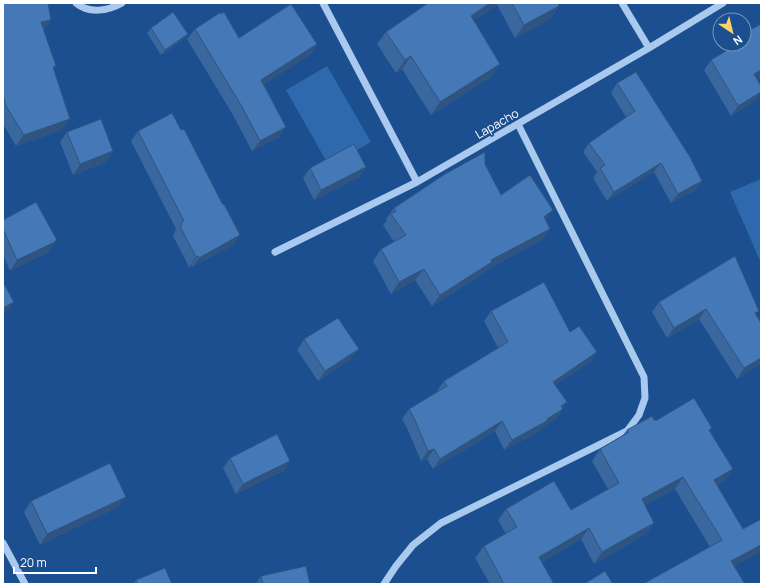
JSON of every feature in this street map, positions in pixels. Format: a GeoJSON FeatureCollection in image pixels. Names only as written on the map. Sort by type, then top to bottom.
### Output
{"type":"FeatureCollection","features":[{"type":"Feature","properties":{"kind":"street"},"geometry":{"type":"LineString","coordinates":[[76,3],[77,5],[95,11],[117,6],[122,3]]}},
{"type":"Feature","properties":{"kind":"street"},"geometry":{"type":"LineString","coordinates":[[323,3],[417,182]]}},
{"type":"Feature","properties":{"kind":"street"},"geometry":{"type":"LineString","coordinates":[[622,3],[649,48]]}},
{"type":"Feature","properties":{"kind":"street","name":"Lapacho"},"geometry":{"type":"LineString","coordinates":[[275,252],[417,182],[649,48],[723,3]]}},
{"type":"Feature","properties":{"kind":"street"},"geometry":{"type":"LineString","coordinates":[[384,584],[413,545],[441,523],[627,431],[639,416],[645,398],[644,377],[518,124]]}},
{"type":"Feature","properties":{"kind":"street"},"geometry":{"type":"LineString","coordinates":[[3,543],[25,584]]}},
{"type":"Feature","properties":{"kind":"shaded area"},"geometry":{"type":"Polygon","coordinates":[[[327,66],[371,142],[329,166],[286,90],[327,66]]]}},
{"type":"Feature","properties":{"kind":"shaded area"},"geometry":{"type":"Polygon","coordinates":[[[761,179],[761,263],[730,192],[761,179]]]}},
{"type":"Feature","properties":{"kind":"building"},"geometry":{"type":"Polygon","coordinates":[[[3,3],[48,3],[51,20],[41,22],[56,66],[53,67],[70,119],[24,135],[6,106],[3,94],[3,3]]]}},
{"type":"Feature","properties":{"kind":"building"},"geometry":{"type":"Polygon","coordinates":[[[428,3],[490,3],[471,16],[500,64],[440,102],[411,56],[405,60],[386,32],[428,3]]]}},
{"type":"Feature","properties":{"kind":"building"},"geometry":{"type":"Polygon","coordinates":[[[512,3],[558,3],[559,6],[524,25],[512,3]]]}},
{"type":"Feature","properties":{"kind":"building"},"geometry":{"type":"Polygon","coordinates":[[[291,4],[317,44],[261,80],[286,127],[260,141],[241,105],[195,29],[221,12],[221,14],[224,12],[239,38],[291,4]]]}},
{"type":"Feature","properties":{"kind":"building"},"geometry":{"type":"Polygon","coordinates":[[[173,12],[188,34],[165,50],[151,28],[173,12]]]}},
{"type":"Feature","properties":{"kind":"building"},"geometry":{"type":"Polygon","coordinates":[[[761,24],[761,70],[754,74],[761,86],[761,92],[738,106],[711,60],[724,52],[752,52],[752,29],[761,24]]]}},
{"type":"Feature","properties":{"kind":"building"},"geometry":{"type":"Polygon","coordinates":[[[636,72],[690,157],[702,181],[678,194],[661,163],[614,192],[600,168],[605,165],[589,143],[635,111],[617,83],[636,72]]]}},
{"type":"Feature","properties":{"kind":"building"},"geometry":{"type":"Polygon","coordinates":[[[172,113],[181,130],[184,129],[240,235],[199,258],[198,256],[196,257],[180,226],[184,221],[138,131],[172,113]]]}},
{"type":"Feature","properties":{"kind":"building"},"geometry":{"type":"Polygon","coordinates":[[[101,119],[113,151],[80,164],[67,132],[101,119]]]}},
{"type":"Feature","properties":{"kind":"building"},"geometry":{"type":"Polygon","coordinates":[[[354,144],[366,167],[321,190],[310,168],[354,144]]]}},
{"type":"Feature","properties":{"kind":"building"},"geometry":{"type":"Polygon","coordinates":[[[485,152],[485,164],[501,195],[530,175],[553,210],[544,217],[550,229],[491,260],[492,262],[440,295],[424,269],[399,282],[381,249],[406,235],[391,214],[396,211],[394,208],[445,174],[485,152]]]}},
{"type":"Feature","properties":{"kind":"building"},"geometry":{"type":"Polygon","coordinates":[[[36,202],[57,240],[17,260],[3,229],[3,220],[36,202]]]}},
{"type":"Feature","properties":{"kind":"building"},"geometry":{"type":"Polygon","coordinates":[[[735,256],[759,311],[755,313],[761,323],[761,358],[744,368],[706,309],[674,328],[659,302],[735,256]]]}},
{"type":"Feature","properties":{"kind":"building"},"geometry":{"type":"Polygon","coordinates":[[[3,282],[14,302],[3,308],[3,282]]]}},
{"type":"Feature","properties":{"kind":"building"},"geometry":{"type":"Polygon","coordinates":[[[544,282],[570,332],[579,326],[597,352],[553,382],[567,402],[561,406],[563,409],[547,419],[547,421],[512,440],[502,421],[440,459],[434,449],[428,451],[409,409],[447,386],[444,381],[508,342],[491,311],[544,282]]]}},
{"type":"Feature","properties":{"kind":"building"},"geometry":{"type":"Polygon","coordinates":[[[338,318],[359,349],[325,371],[304,339],[338,318]]]}},
{"type":"Feature","properties":{"kind":"building"},"geometry":{"type":"Polygon","coordinates":[[[694,398],[712,428],[709,430],[733,469],[714,480],[743,529],[761,519],[761,545],[731,561],[745,584],[643,584],[722,540],[683,477],[642,499],[654,523],[602,552],[589,528],[539,557],[554,584],[504,584],[484,546],[517,527],[506,509],[554,481],[571,510],[619,483],[600,449],[629,432],[627,430],[652,416],[654,420],[657,420],[694,398]]]}},
{"type":"Feature","properties":{"kind":"building"},"geometry":{"type":"Polygon","coordinates":[[[277,434],[290,461],[243,484],[230,458],[277,434]]]}},
{"type":"Feature","properties":{"kind":"building"},"geometry":{"type":"Polygon","coordinates":[[[110,463],[126,497],[47,534],[31,501],[110,463]]]}},
{"type":"Feature","properties":{"kind":"building"},"geometry":{"type":"Polygon","coordinates":[[[306,566],[310,584],[263,584],[261,576],[306,566]]]}},
{"type":"Feature","properties":{"kind":"building"},"geometry":{"type":"Polygon","coordinates":[[[165,568],[172,584],[138,584],[136,580],[165,568]]]}},
{"type":"Feature","properties":{"kind":"building"},"geometry":{"type":"Polygon","coordinates":[[[605,571],[613,584],[584,584],[605,571]]]}}]}
